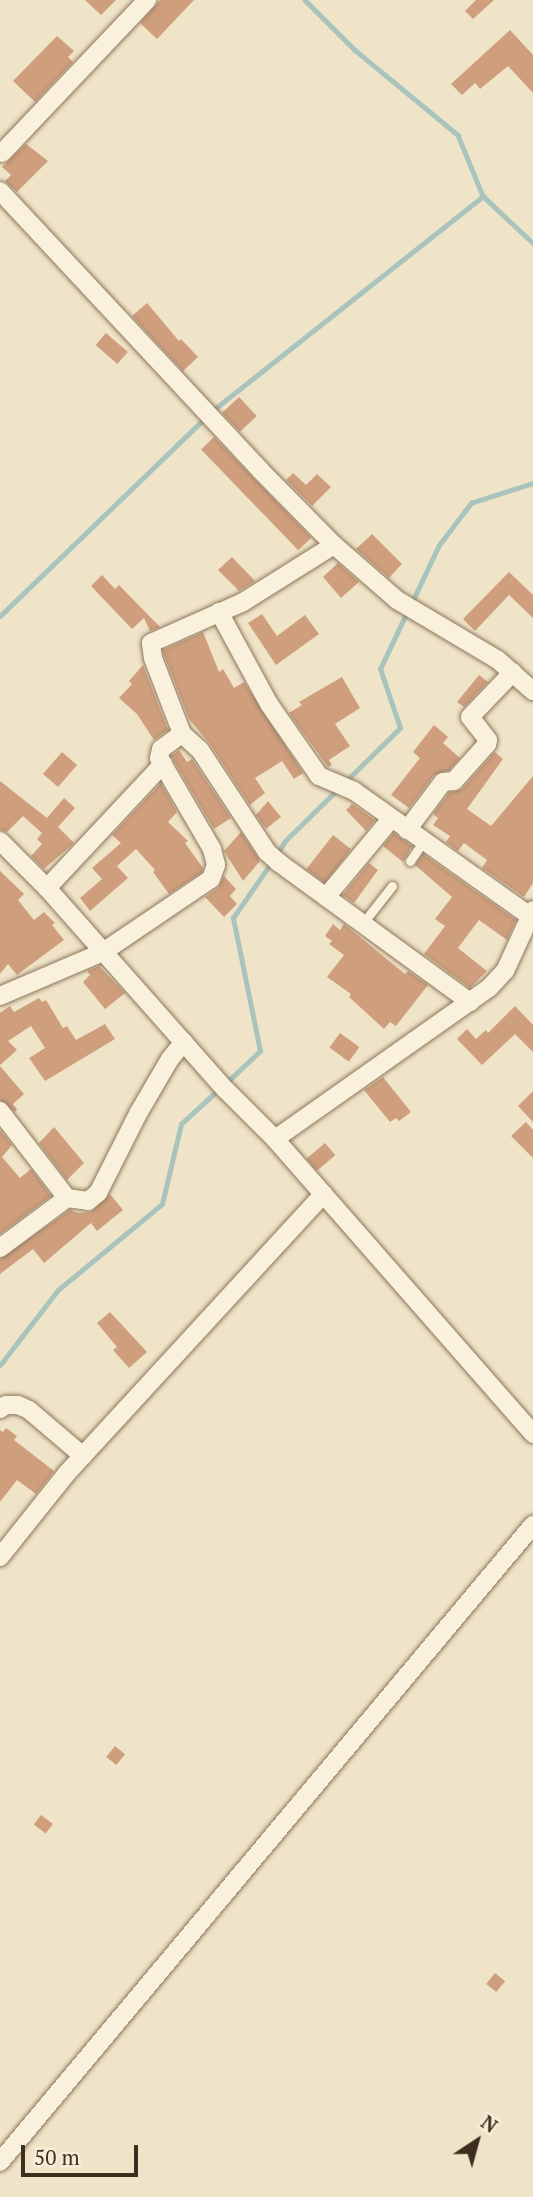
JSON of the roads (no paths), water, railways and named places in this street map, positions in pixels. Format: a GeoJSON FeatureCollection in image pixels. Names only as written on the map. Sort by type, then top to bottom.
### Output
{"type":"FeatureCollection","features":[{"type":"Feature","properties":{"kind":"street"},"geometry":{"type":"LineString","coordinates":[[2,153],[147,0]]}},
{"type":"Feature","properties":{"kind":"street"},"geometry":{"type":"LineString","coordinates":[[0,191],[260,470],[334,545],[397,600],[513,671],[533,691]]}},
{"type":"Feature","properties":{"kind":"street"},"geometry":{"type":"LineString","coordinates":[[334,545],[271,586],[151,643],[153,658],[181,733],[200,750],[272,857],[470,1002]]}},
{"type":"Feature","properties":{"kind":"street"},"geometry":{"type":"LineString","coordinates":[[219,612],[268,702],[319,776],[344,785],[423,842],[531,913],[505,971],[470,1002],[275,1139]]}},
{"type":"Feature","properties":{"kind":"street"},"geometry":{"type":"LineString","coordinates":[[407,830],[443,782],[454,781],[486,744],[488,740],[471,717],[513,671]]}},
{"type":"Feature","properties":{"kind":"street"},"geometry":{"type":"LineString","coordinates":[[0,996],[103,952],[201,888],[214,874],[216,865],[212,849],[163,764],[161,749],[181,733]]}},
{"type":"Feature","properties":{"kind":"street"},"geometry":{"type":"LineString","coordinates":[[47,888],[163,764]]}},
{"type":"Feature","properties":{"kind":"street"},"geometry":{"type":"LineString","coordinates":[[326,897],[391,819]]}},
{"type":"Feature","properties":{"kind":"street"},"geometry":{"type":"LineString","coordinates":[[0,842],[47,888],[226,1090],[275,1139],[533,1434]]}},
{"type":"Feature","properties":{"kind":"street"},"geometry":{"type":"LineString","coordinates":[[0,1111],[67,1198],[88,1201],[105,1184],[139,1112],[170,1059],[184,1042]]}},
{"type":"Feature","properties":{"kind":"street"},"geometry":{"type":"LineString","coordinates":[[0,1557],[82,1455],[324,1194]]}},
{"type":"Feature","properties":{"kind":"street"},"geometry":{"type":"LineString","coordinates":[[0,1248],[67,1198]]}},
{"type":"Feature","properties":{"kind":"street"},"geometry":{"type":"LineString","coordinates":[[0,1409],[6,1405],[18,1405],[29,1410],[82,1455]]}},
{"type":"Feature","properties":{"kind":"street"},"geometry":{"type":"LineString","coordinates":[[0,2162],[533,1525]]}},
{"type":"Feature","properties":{"kind":"lane"},"geometry":{"type":"LineString","coordinates":[[410,861],[423,842]]}},
{"type":"Feature","properties":{"kind":"lane"},"geometry":{"type":"LineString","coordinates":[[363,923],[392,886]]}},
{"type":"Feature","properties":{"kind":"waterway"},"geometry":{"type":"LineString","coordinates":[[305,0],[355,50],[458,135],[483,196],[533,243]]}},
{"type":"Feature","properties":{"kind":"waterway"},"geometry":{"type":"LineString","coordinates":[[212,411],[483,196]]}},
{"type":"Feature","properties":{"kind":"waterway"},"geometry":{"type":"LineString","coordinates":[[0,616],[206,417]]}},
{"type":"Feature","properties":{"kind":"waterway"},"geometry":{"type":"LineString","coordinates":[[412,602],[439,545],[471,503],[533,483]]}},
{"type":"Feature","properties":{"kind":"waterway"},"geometry":{"type":"LineString","coordinates":[[345,782],[400,728],[380,669],[408,610]]}},
{"type":"Feature","properties":{"kind":"waterway"},"geometry":{"type":"LineString","coordinates":[[276,856],[285,841],[339,788]]}},
{"type":"Feature","properties":{"kind":"waterway"},"geometry":{"type":"LineString","coordinates":[[225,1084],[260,1051],[233,918],[271,863]]}},
{"type":"Feature","properties":{"kind":"waterway"},"geometry":{"type":"LineString","coordinates":[[0,1365],[58,1290],[162,1204],[181,1124],[219,1089]]}}]}
